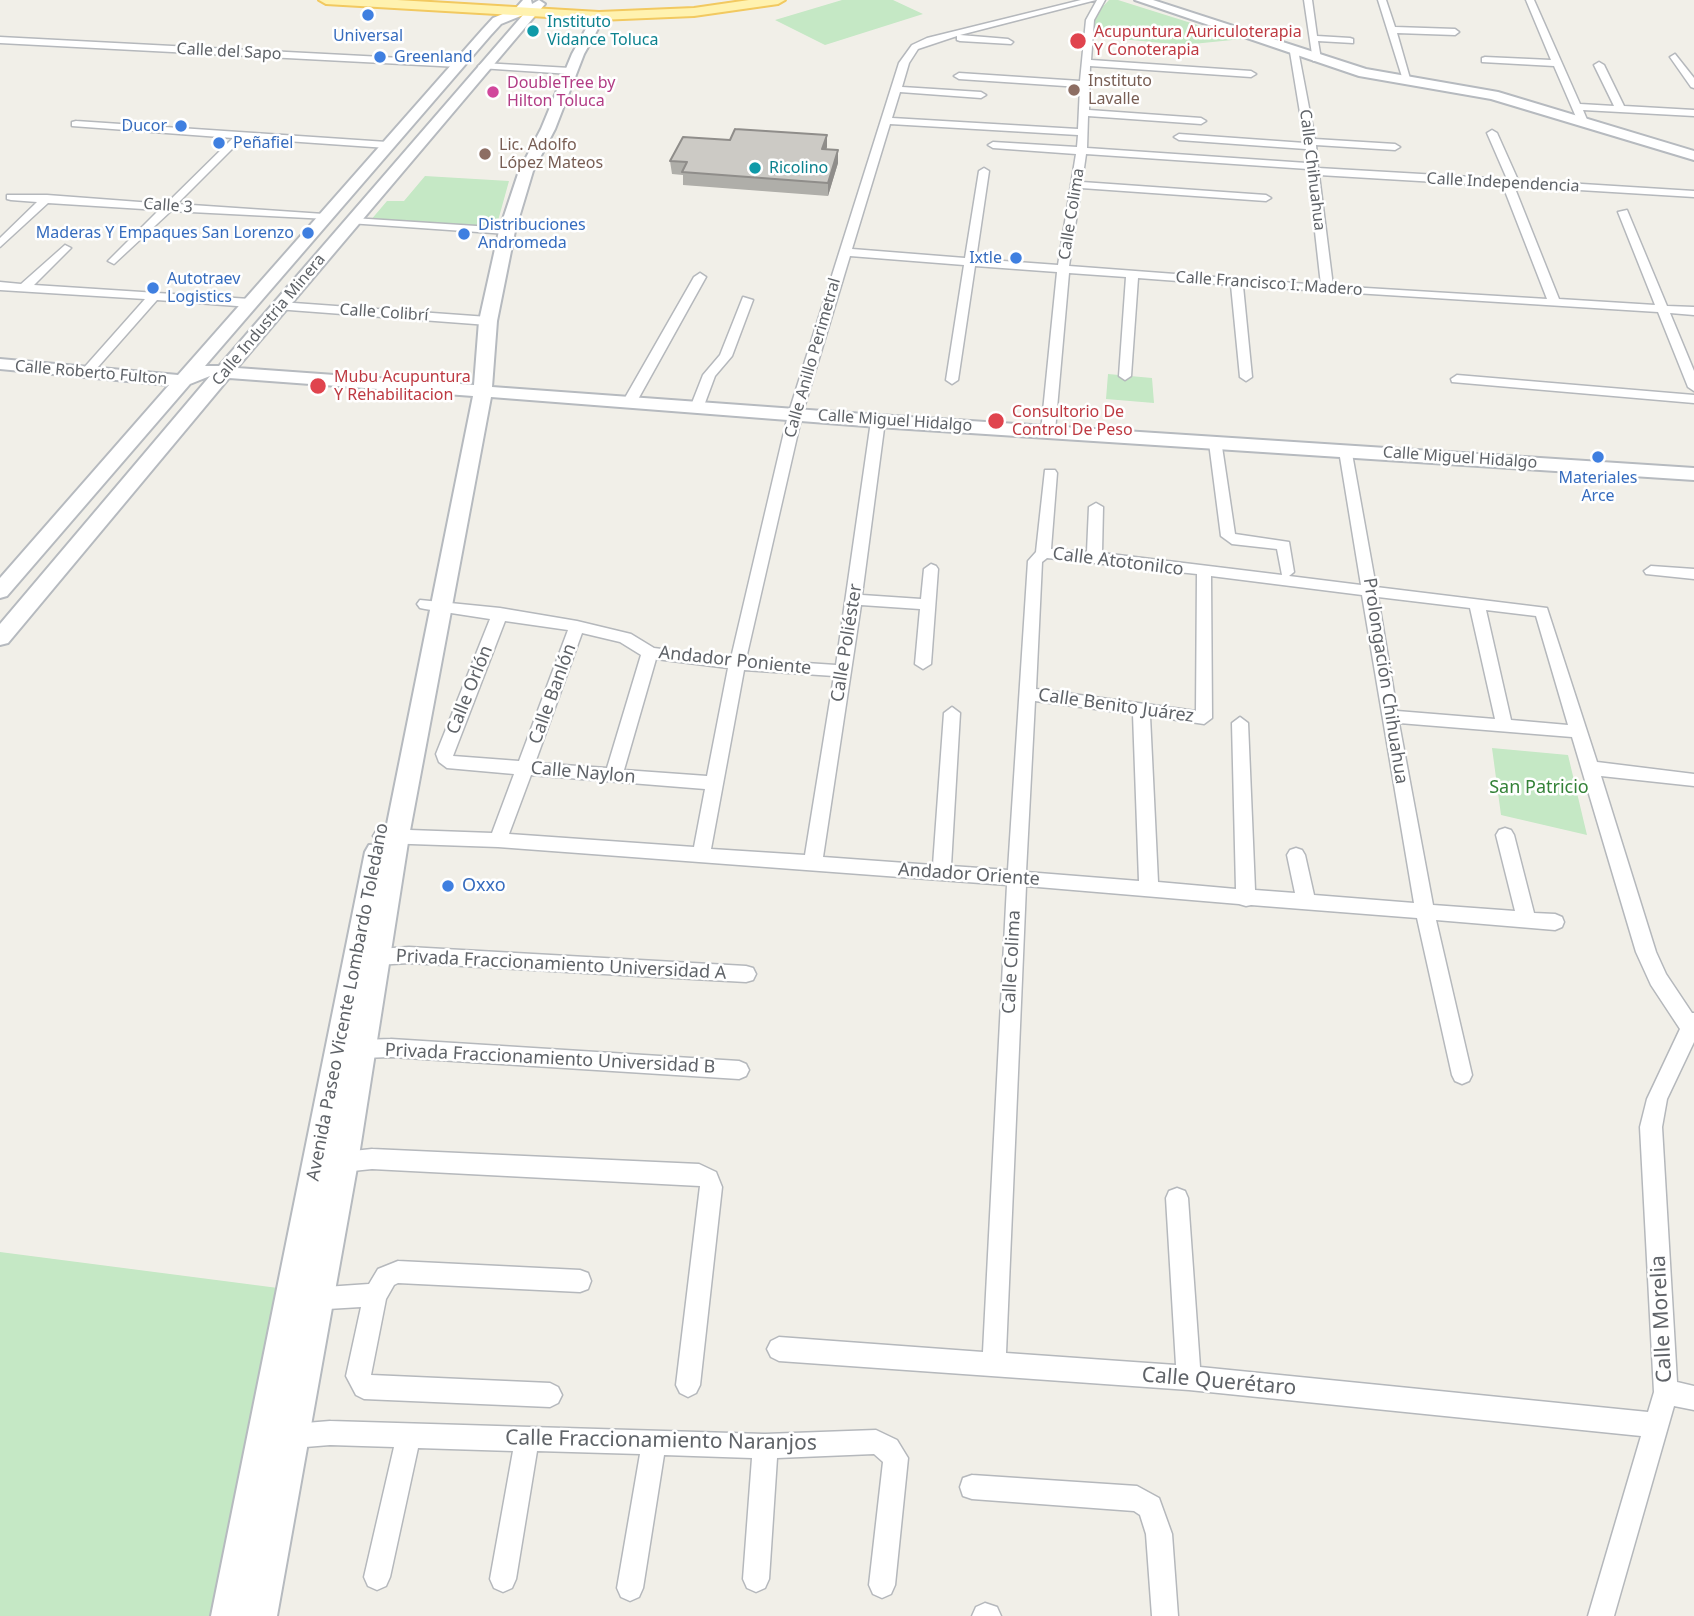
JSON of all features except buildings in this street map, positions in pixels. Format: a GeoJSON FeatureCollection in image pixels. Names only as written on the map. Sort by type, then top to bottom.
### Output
{"type":"FeatureCollection","features":[{"type":"Feature","properties":{"kind":"main road"},"geometry":{"type":"LineString","coordinates":[[326,0],[599,7],[664,6],[718,0]]}},
{"type":"Feature","properties":{"kind":"main road"},"geometry":{"type":"LineString","coordinates":[[474,0],[529,6]]}},
{"type":"Feature","properties":{"kind":"main road"},"geometry":{"type":"LineString","coordinates":[[599,7],[694,12],[778,0]]}},
{"type":"Feature","properties":{"kind":"main road"},"geometry":{"type":"LineString","coordinates":[[1141,0],[1364,73],[1472,90],[1694,156]]}},
{"type":"Feature","properties":{"kind":"main road","name":"Calle Industria Minera"},"geometry":{"type":"LineString","coordinates":[[0,591],[486,33],[497,21],[529,6]]}},
{"type":"Feature","properties":{"kind":"main road","name":"Calle Industria Minera"},"geometry":{"type":"LineString","coordinates":[[0,638],[510,34],[529,6]]}},
{"type":"Feature","properties":{"kind":"main road","name":"Avenida Paseo Vicente Lombardo Toledano"},"geometry":{"type":"LineString","coordinates":[[229,1616],[303,1299],[433,605],[483,391],[488,321],[507,231],[526,171],[548,129],[599,7]]}},
{"type":"Feature","properties":{"kind":"main road"},"geometry":{"type":"LineString","coordinates":[[486,33],[498,31],[510,34]]}},
{"type":"Feature","properties":{"kind":"main road"},"geometry":{"type":"LineString","coordinates":[[363,174],[389,176]]}},
{"type":"Feature","properties":{"kind":"main road","name":"Calle Roberto Fulton"},"geometry":{"type":"LineString","coordinates":[[0,364],[182,381]]}},
{"type":"Feature","properties":{"kind":"main road","name":"Calle Miguel Hidalgo"},"geometry":{"type":"LineString","coordinates":[[182,381],[208,371],[225,372],[878,421],[1694,474]]}},
{"type":"Feature","properties":{"kind":"main road","name":"Avenida Paseo Vicente Lombardo Toledano"},"geometry":{"type":"LineString","coordinates":[[259,1616],[293,1436],[303,1299],[343,1162],[377,957],[389,836]]}},
{"type":"Feature","properties":{"kind":"street","name":"Calle Anillo Perimetral"},"geometry":{"type":"LineString","coordinates":[[701,856],[737,664],[795,415],[904,64],[915,47],[947,36],[1092,0]]}},
{"type":"Feature","properties":{"kind":"street","name":"Calle Colima"},"geometry":{"type":"LineString","coordinates":[[1048,431],[1063,270],[1082,150],[1088,29],[1101,0]]}},
{"type":"Feature","properties":{"kind":"street"},"geometry":{"type":"LineString","coordinates":[[1308,0],[1316,59]]}},
{"type":"Feature","properties":{"kind":"street"},"geometry":{"type":"LineString","coordinates":[[1382,0],[1408,80]]}},
{"type":"Feature","properties":{"kind":"street"},"geometry":{"type":"LineString","coordinates":[[1530,0],[1583,122]]}},
{"type":"Feature","properties":{"kind":"street"},"geometry":{"type":"LineString","coordinates":[[993,24],[1025,27]]}},
{"type":"Feature","properties":{"kind":"street"},"geometry":{"type":"LineString","coordinates":[[1391,30],[1455,32]]}},
{"type":"Feature","properties":{"kind":"street"},"geometry":{"type":"LineString","coordinates":[[947,36],[1008,42]]}},
{"type":"Feature","properties":{"kind":"street"},"geometry":{"type":"LineString","coordinates":[[1313,38],[1350,40]]}},
{"type":"Feature","properties":{"kind":"street","name":"Calle del Sapo"},"geometry":{"type":"LineString","coordinates":[[0,40],[459,64]]}},
{"type":"Feature","properties":{"kind":"street","name":"Calle Chihuahua"},"geometry":{"type":"LineString","coordinates":[[1295,52],[1311,144],[1327,289]]}},
{"type":"Feature","properties":{"kind":"street"},"geometry":{"type":"LineString","coordinates":[[1675,57],[1694,85]]}},
{"type":"Feature","properties":{"kind":"street"},"geometry":{"type":"LineString","coordinates":[[1485,60],[1556,63]]}},
{"type":"Feature","properties":{"kind":"street"},"geometry":{"type":"LineString","coordinates":[[1087,63],[1251,74]]}},
{"type":"Feature","properties":{"kind":"street"},"geometry":{"type":"LineString","coordinates":[[1600,65],[1620,108]]}},
{"type":"Feature","properties":{"kind":"street"},"geometry":{"type":"LineString","coordinates":[[483,66],[570,71]]}},
{"type":"Feature","properties":{"kind":"street"},"geometry":{"type":"LineString","coordinates":[[959,76],[1085,85]]}},
{"type":"Feature","properties":{"kind":"street"},"geometry":{"type":"LineString","coordinates":[[896,89],[981,95]]}},
{"type":"Feature","properties":{"kind":"street"},"geometry":{"type":"LineString","coordinates":[[1576,107],[1620,108],[1689,115]]}},
{"type":"Feature","properties":{"kind":"street"},"geometry":{"type":"LineString","coordinates":[[1083,113],[1201,121]]}},
{"type":"Feature","properties":{"kind":"street"},"geometry":{"type":"LineString","coordinates":[[886,121],[1083,132]]}},
{"type":"Feature","properties":{"kind":"street"},"geometry":{"type":"LineString","coordinates":[[76,124],[387,145]]}},
{"type":"Feature","properties":{"kind":"street"},"geometry":{"type":"LineString","coordinates":[[1492,134],[1554,302]]}},
{"type":"Feature","properties":{"kind":"street"},"geometry":{"type":"LineString","coordinates":[[114,261],[240,136]]}},
{"type":"Feature","properties":{"kind":"street"},"geometry":{"type":"LineString","coordinates":[[1179,137],[1395,147]]}},
{"type":"Feature","properties":{"kind":"street","name":"Calle Independencia"},"geometry":{"type":"LineString","coordinates":[[993,145],[1694,194]]}},
{"type":"Feature","properties":{"kind":"street"},"geometry":{"type":"LineString","coordinates":[[952,380],[984,171]]}},
{"type":"Feature","properties":{"kind":"street"},"geometry":{"type":"LineString","coordinates":[[1078,185],[1266,198]]}},
{"type":"Feature","properties":{"kind":"street","name":"Calle 3"},"geometry":{"type":"LineString","coordinates":[[11,197],[324,217]]}},
{"type":"Feature","properties":{"kind":"street"},"geometry":{"type":"LineString","coordinates":[[0,244],[47,198]]}},
{"type":"Feature","properties":{"kind":"street"},"geometry":{"type":"LineString","coordinates":[[1623,212],[1691,372],[1694,387]]}},
{"type":"Feature","properties":{"kind":"street"},"geometry":{"type":"LineString","coordinates":[[353,221],[507,231]]}},
{"type":"Feature","properties":{"kind":"street"},"geometry":{"type":"LineString","coordinates":[[25,287],[65,248]]}},
{"type":"Feature","properties":{"kind":"street","name":"Calle Francisco I. Madero"},"geometry":{"type":"LineString","coordinates":[[844,252],[1327,289],[1694,311]]}},
{"type":"Feature","properties":{"kind":"street"},"geometry":{"type":"LineString","coordinates":[[1125,376],[1132,275]]}},
{"type":"Feature","properties":{"kind":"street"},"geometry":{"type":"LineString","coordinates":[[629,403],[700,277]]}},
{"type":"Feature","properties":{"kind":"street"},"geometry":{"type":"LineString","coordinates":[[1237,282],[1246,377]]}},
{"type":"Feature","properties":{"kind":"street","name":"Calle Industria Minera"},"geometry":{"type":"LineString","coordinates":[[0,286],[250,303]]}},
{"type":"Feature","properties":{"kind":"street"},"geometry":{"type":"LineString","coordinates":[[86,373],[154,296]]}},
{"type":"Feature","properties":{"kind":"street"},"geometry":{"type":"LineString","coordinates":[[696,408],[709,375],[726,356],[747,300]]}},
{"type":"Feature","properties":{"kind":"street","name":"Calle Colibrí"},"geometry":{"type":"LineString","coordinates":[[280,306],[488,321]]}},
{"type":"Feature","properties":{"kind":"street"},"geometry":{"type":"LineString","coordinates":[[1457,379],[1694,399]]}},
{"type":"Feature","properties":{"kind":"street","name":"Calle Poliéster"},"geometry":{"type":"LineString","coordinates":[[813,864],[854,600],[878,421]]}},
{"type":"Feature","properties":{"kind":"street"},"geometry":{"type":"LineString","coordinates":[[1216,443],[1228,537],[1284,545],[1287,572]]}},
{"type":"Feature","properties":{"kind":"street","name":"Prolongación Chihuahua"},"geometry":{"type":"LineString","coordinates":[[1346,451],[1425,911],[1462,1075]]}},
{"type":"Feature","properties":{"kind":"street","name":"Calle Colima"},"geometry":{"type":"LineString","coordinates":[[994,1363],[1016,878],[1039,557],[1050,473]]}},
{"type":"Feature","properties":{"kind":"street"},"geometry":{"type":"LineString","coordinates":[[1094,557],[1096,507]]}},
{"type":"Feature","properties":{"kind":"street","name":"Calle Atotonilco"},"geometry":{"type":"LineString","coordinates":[[1039,557],[1094,557],[1542,612],[1580,732]]}},
{"type":"Feature","properties":{"kind":"street"},"geometry":{"type":"LineString","coordinates":[[923,664],[930,569]]}},
{"type":"Feature","properties":{"kind":"street"},"geometry":{"type":"LineString","coordinates":[[1651,570],[1694,574]]}},
{"type":"Feature","properties":{"kind":"street","name":"Calle Atotonilco"},"geometry":{"type":"LineString","coordinates":[[1203,718],[1205,572]]}},
{"type":"Feature","properties":{"kind":"street"},"geometry":{"type":"LineString","coordinates":[[854,600],[927,604]]}},
{"type":"Feature","properties":{"kind":"street"},"geometry":{"type":"LineString","coordinates":[[1477,604],[1504,724]]}},
{"type":"Feature","properties":{"kind":"street","name":"Andador Poniente"},"geometry":{"type":"LineString","coordinates":[[433,605],[577,626],[625,638],[650,653],[737,664],[842,671]]}},
{"type":"Feature","properties":{"kind":"street","name":"Calle Orlón"},"geometry":{"type":"LineString","coordinates":[[451,763],[445,760],[444,754],[500,614]]}},
{"type":"Feature","properties":{"kind":"street","name":"Calle Banlón"},"geometry":{"type":"LineString","coordinates":[[498,840],[577,626]]}},
{"type":"Feature","properties":{"kind":"street"},"geometry":{"type":"LineString","coordinates":[[614,775],[650,653]]}},
{"type":"Feature","properties":{"kind":"street","name":"Calle Benito Juárez"},"geometry":{"type":"LineString","coordinates":[[1028,694],[1203,718]]}},
{"type":"Feature","properties":{"kind":"street"},"geometry":{"type":"LineString","coordinates":[[1141,709],[1149,890]]}},
{"type":"Feature","properties":{"kind":"street"},"geometry":{"type":"LineString","coordinates":[[942,873],[953,713]]}},
{"type":"Feature","properties":{"kind":"street"},"geometry":{"type":"LineString","coordinates":[[1390,716],[1580,732],[1646,952],[1658,979],[1692,1024]]}},
{"type":"Feature","properties":{"kind":"street"},"geometry":{"type":"LineString","coordinates":[[1240,723],[1246,899]]}},
{"type":"Feature","properties":{"kind":"street","name":"Calle Naylon"},"geometry":{"type":"LineString","coordinates":[[451,763],[714,783]]}},
{"type":"Feature","properties":{"kind":"street"},"geometry":{"type":"LineString","coordinates":[[1590,768],[1694,780]]}},
{"type":"Feature","properties":{"kind":"street"},"geometry":{"type":"LineString","coordinates":[[1505,835],[1526,918]]}},
{"type":"Feature","properties":{"kind":"street","name":"Andador Oriente"},"geometry":{"type":"LineString","coordinates":[[389,836],[498,840],[1016,878],[1246,899],[1555,922]]}},
{"type":"Feature","properties":{"kind":"street"},"geometry":{"type":"LineString","coordinates":[[1296,855],[1306,903]]}},
{"type":"Feature","properties":{"kind":"street","name":"Privada Fraccionamiento Universidad A"},"geometry":{"type":"LineString","coordinates":[[377,957],[409,955],[746,974]]}},
{"type":"Feature","properties":{"kind":"street","name":"Calle Morelia"},"geometry":{"type":"LineString","coordinates":[[1601,1616],[1666,1392],[1651,1127],[1657,1099],[1692,1024]]}},
{"type":"Feature","properties":{"kind":"street","name":"Privada Fraccionamiento Universidad B"},"geometry":{"type":"LineString","coordinates":[[361,1049],[391,1048],[739,1070]]}},
{"type":"Feature","properties":{"kind":"street"},"geometry":{"type":"LineString","coordinates":[[343,1162],[372,1159],[699,1174],[708,1178],[711,1187],[688,1385]]}},
{"type":"Feature","properties":{"kind":"street"},"geometry":{"type":"LineString","coordinates":[[1177,1198],[1189,1378]]}},
{"type":"Feature","properties":{"kind":"street"},"geometry":{"type":"LineString","coordinates":[[550,1395],[364,1387],[358,1376],[375,1295],[386,1277],[398,1272],[580,1281]]}},
{"type":"Feature","properties":{"kind":"street"},"geometry":{"type":"LineString","coordinates":[[303,1299],[375,1295]]}},
{"type":"Feature","properties":{"kind":"street","name":"Calle Querétaro"},"geometry":{"type":"LineString","coordinates":[[779,1349],[1189,1378],[1657,1425]]}},
{"type":"Feature","properties":{"kind":"street"},"geometry":{"type":"LineString","coordinates":[[1666,1392],[1694,1398]]}},
{"type":"Feature","properties":{"kind":"street","name":"Calle Fraccionamiento Naranjos"},"geometry":{"type":"LineString","coordinates":[[293,1436],[330,1433],[765,1446],[876,1442],[896,1458],[882,1585]]}},
{"type":"Feature","properties":{"kind":"street"},"geometry":{"type":"LineString","coordinates":[[377,1577],[408,1437]]}},
{"type":"Feature","properties":{"kind":"street"},"geometry":{"type":"LineString","coordinates":[[503,1579],[527,1440]]}},
{"type":"Feature","properties":{"kind":"street"},"geometry":{"type":"LineString","coordinates":[[630,1588],[654,1441]]}},
{"type":"Feature","properties":{"kind":"street"},"geometry":{"type":"LineString","coordinates":[[756,1579],[765,1446]]}},
{"type":"Feature","properties":{"kind":"street"},"geometry":{"type":"LineString","coordinates":[[972,1487],[1137,1499],[1150,1507],[1158,1534],[1165,1616]]}},
{"type":"Feature","properties":{"kind":"green space"},"geometry":{"type":"Polygon","coordinates":[[[842,0],[893,0],[923,14],[825,45],[775,20],[842,0]]]}},
{"type":"Feature","properties":{"kind":"green space"},"geometry":{"type":"Polygon","coordinates":[[[1109,0],[1118,0],[1242,39],[1183,45],[1100,37],[1090,20],[1109,0]]]}},
{"type":"Feature","properties":{"kind":"green space"},"geometry":{"type":"Polygon","coordinates":[[[425,176],[509,181],[496,228],[370,221],[387,201],[404,201],[425,176]]]}},
{"type":"Feature","properties":{"kind":"green space"},"geometry":{"type":"Polygon","coordinates":[[[1108,374],[1152,378],[1154,403],[1106,399],[1108,374]]]}},
{"type":"Feature","properties":{"kind":"green space","name":"San Patricio"},"geometry":{"type":"Polygon","coordinates":[[[1492,748],[1568,755],[1587,835],[1501,815],[1492,748]]]}},
{"type":"Feature","properties":{"kind":"green space"},"geometry":{"type":"Polygon","coordinates":[[[0,1252],[278,1288],[211,1616],[0,1616],[0,1252]]]}},
{"type":"Feature","properties":{"kind":"place","name":"Universal"},"geometry":{"type":"Point","coordinates":[368,15]}},
{"type":"Feature","properties":{"kind":"place","name":"Instituto Vidance Toluca"},"geometry":{"type":"Point","coordinates":[533,31]}},
{"type":"Feature","properties":{"kind":"place","name":"Acupuntura Auriculoterapia Y Conoterapia"},"geometry":{"type":"Point","coordinates":[1078,41]}},
{"type":"Feature","properties":{"kind":"place","name":"Greenland"},"geometry":{"type":"Point","coordinates":[380,57]}},
{"type":"Feature","properties":{"kind":"place","name":"Instituto Lavalle"},"geometry":{"type":"Point","coordinates":[1074,90]}},
{"type":"Feature","properties":{"kind":"place","name":"DoubleTree by Hilton Toluca"},"geometry":{"type":"Point","coordinates":[493,92]}},
{"type":"Feature","properties":{"kind":"place","name":"Ducor"},"geometry":{"type":"Point","coordinates":[181,126]}},
{"type":"Feature","properties":{"kind":"place","name":"Peñafiel"},"geometry":{"type":"Point","coordinates":[219,143]}},
{"type":"Feature","properties":{"kind":"place","name":"Lic. Adolfo López Mateos"},"geometry":{"type":"Point","coordinates":[485,154]}},
{"type":"Feature","properties":{"kind":"place","name":"Ricolino"},"geometry":{"type":"Point","coordinates":[755,168]}},
{"type":"Feature","properties":{"kind":"place","name":"Maderas Y Empaques San Lorenzo"},"geometry":{"type":"Point","coordinates":[308,233]}},
{"type":"Feature","properties":{"kind":"place","name":"Distribuciones Andromeda"},"geometry":{"type":"Point","coordinates":[464,234]}},
{"type":"Feature","properties":{"kind":"place","name":"Ixtle"},"geometry":{"type":"Point","coordinates":[1016,258]}},
{"type":"Feature","properties":{"kind":"place","name":"Autotraev Logistics"},"geometry":{"type":"Point","coordinates":[153,288]}},
{"type":"Feature","properties":{"kind":"place","name":"Mubu Acupuntura Y Rehabilitacion"},"geometry":{"type":"Point","coordinates":[318,386]}},
{"type":"Feature","properties":{"kind":"place","name":"Consultorio De Control De Peso"},"geometry":{"type":"Point","coordinates":[996,421]}},
{"type":"Feature","properties":{"kind":"place","name":"Materiales Arce"},"geometry":{"type":"Point","coordinates":[1598,457]}},
{"type":"Feature","properties":{"kind":"place","name":"Oxxo"},"geometry":{"type":"Point","coordinates":[448,886]}}]}
